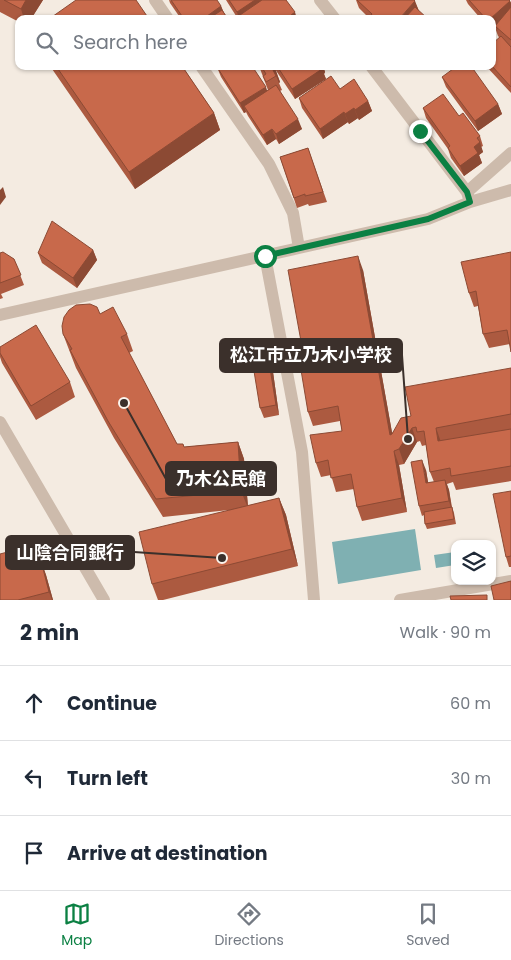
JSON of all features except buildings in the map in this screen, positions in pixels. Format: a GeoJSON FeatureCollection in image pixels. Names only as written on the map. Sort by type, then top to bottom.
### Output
{"type":"FeatureCollection","features":[{"type":"Feature","properties":{"kind":"street"},"geometry":{"type":"LineString","coordinates":[[155,0],[165,15]]}},
{"type":"Feature","properties":{"kind":"street"},"geometry":{"type":"LineString","coordinates":[[320,0],[332,15]]}},
{"type":"Feature","properties":{"kind":"street"},"geometry":{"type":"LineString","coordinates":[[204,70],[269,164],[292,213],[299,248]]}},
{"type":"Feature","properties":{"kind":"street"},"geometry":{"type":"LineString","coordinates":[[373,70],[468,197]]}},
{"type":"Feature","properties":{"kind":"street"},"geometry":{"type":"LineString","coordinates":[[0,316],[428,219],[468,197],[511,153]]}},
{"type":"Feature","properties":{"kind":"street"},"geometry":{"type":"LineString","coordinates":[[468,197],[511,190]]}},
{"type":"Feature","properties":{"kind":"street"},"geometry":{"type":"LineString","coordinates":[[265,256],[302,452],[314,600]]}},
{"type":"Feature","properties":{"kind":"street"},"geometry":{"type":"LineString","coordinates":[[0,422],[104,600]]}},
{"type":"Feature","properties":{"kind":"street"},"geometry":{"type":"LineString","coordinates":[[400,600],[511,581]]}},
{"type":"Feature","properties":{"kind":"water"},"geometry":{"type":"Polygon","coordinates":[[[415,529],[421,570],[338,584],[332,542],[415,529]]]}},
{"type":"Feature","properties":{"kind":"water"},"geometry":{"type":"Polygon","coordinates":[[[451,553],[451,566],[436,568],[434,555],[451,553]]]}},
{"type":"Feature","properties":{"kind":"place","name":"乃木公民館"},"geometry":{"type":"Point","coordinates":[124,403]}},
{"type":"Feature","properties":{"kind":"place","name":"松江市立乃木小学校"},"geometry":{"type":"Point","coordinates":[408,439]}},
{"type":"Feature","properties":{"kind":"place","name":"山陰合同銀行"},"geometry":{"type":"Point","coordinates":[222,558]}},
{"type":"Feature","properties":{"kind":"route"},"geometry":{"type":"LineString","coordinates":[[265,256],[428,219],[470,202],[467,192],[420,131]]}}]}
